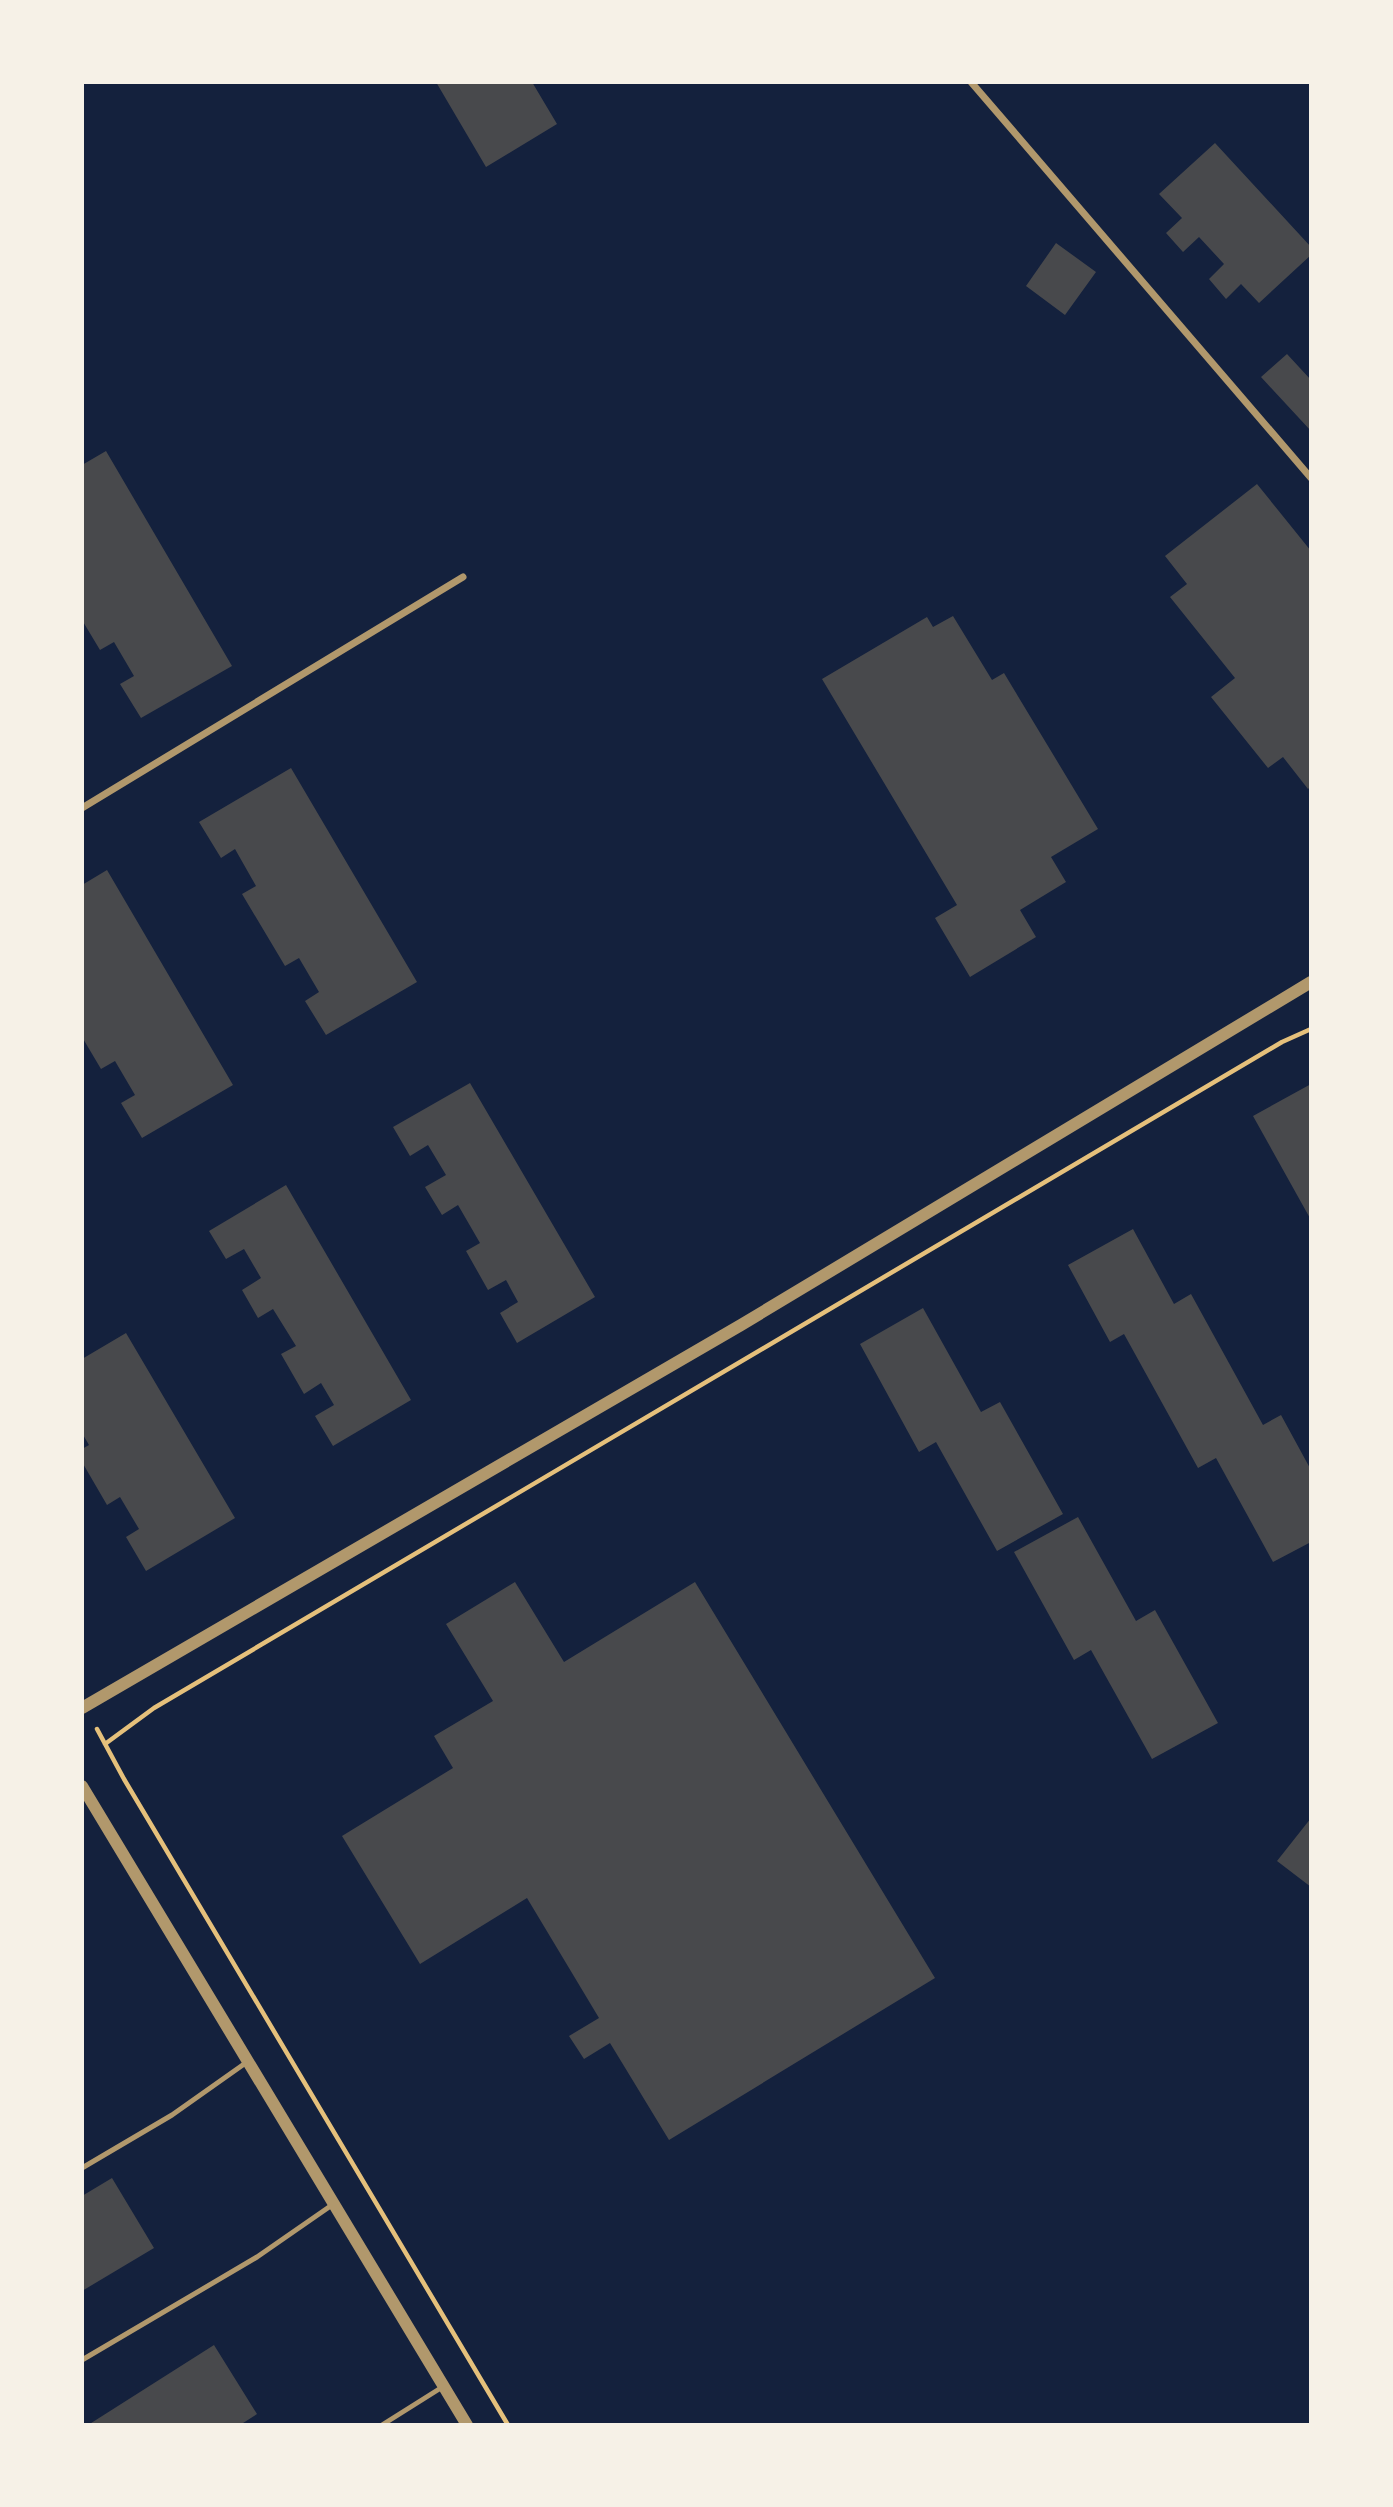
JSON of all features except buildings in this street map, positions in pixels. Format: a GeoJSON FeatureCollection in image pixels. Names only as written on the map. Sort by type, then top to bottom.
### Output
{"type":"FeatureCollection","features":[{"type":"Feature","properties":{"kind":"street"},"geometry":{"type":"LineString","coordinates":[[971,82],[1311,478]]}},
{"type":"Feature","properties":{"kind":"street"},"geometry":{"type":"LineString","coordinates":[[82,808],[463,577]]}},
{"type":"Feature","properties":{"kind":"street"},"geometry":{"type":"LineString","coordinates":[[84,1707],[741,1325],[1311,982]]}},
{"type":"Feature","properties":{"kind":"street"},"geometry":{"type":"LineString","coordinates":[[82,1786],[467,2425]]}},
{"type":"Feature","properties":{"kind":"lane"},"geometry":{"type":"LineString","coordinates":[[82,2168],[172,2115],[250,2061]]}},
{"type":"Feature","properties":{"kind":"lane"},"geometry":{"type":"LineString","coordinates":[[82,2360],[257,2257],[335,2203]]}},
{"type":"Feature","properties":{"kind":"lane"},"geometry":{"type":"LineString","coordinates":[[382,2425],[444,2386]]}},
{"type":"Feature","properties":{"kind":"path"},"geometry":{"type":"LineString","coordinates":[[105,1744],[154,1708],[1282,1042],[1311,1029]]}},
{"type":"Feature","properties":{"kind":"path"},"geometry":{"type":"LineString","coordinates":[[84,1707],[124,1779],[508,2425]]}}]}
